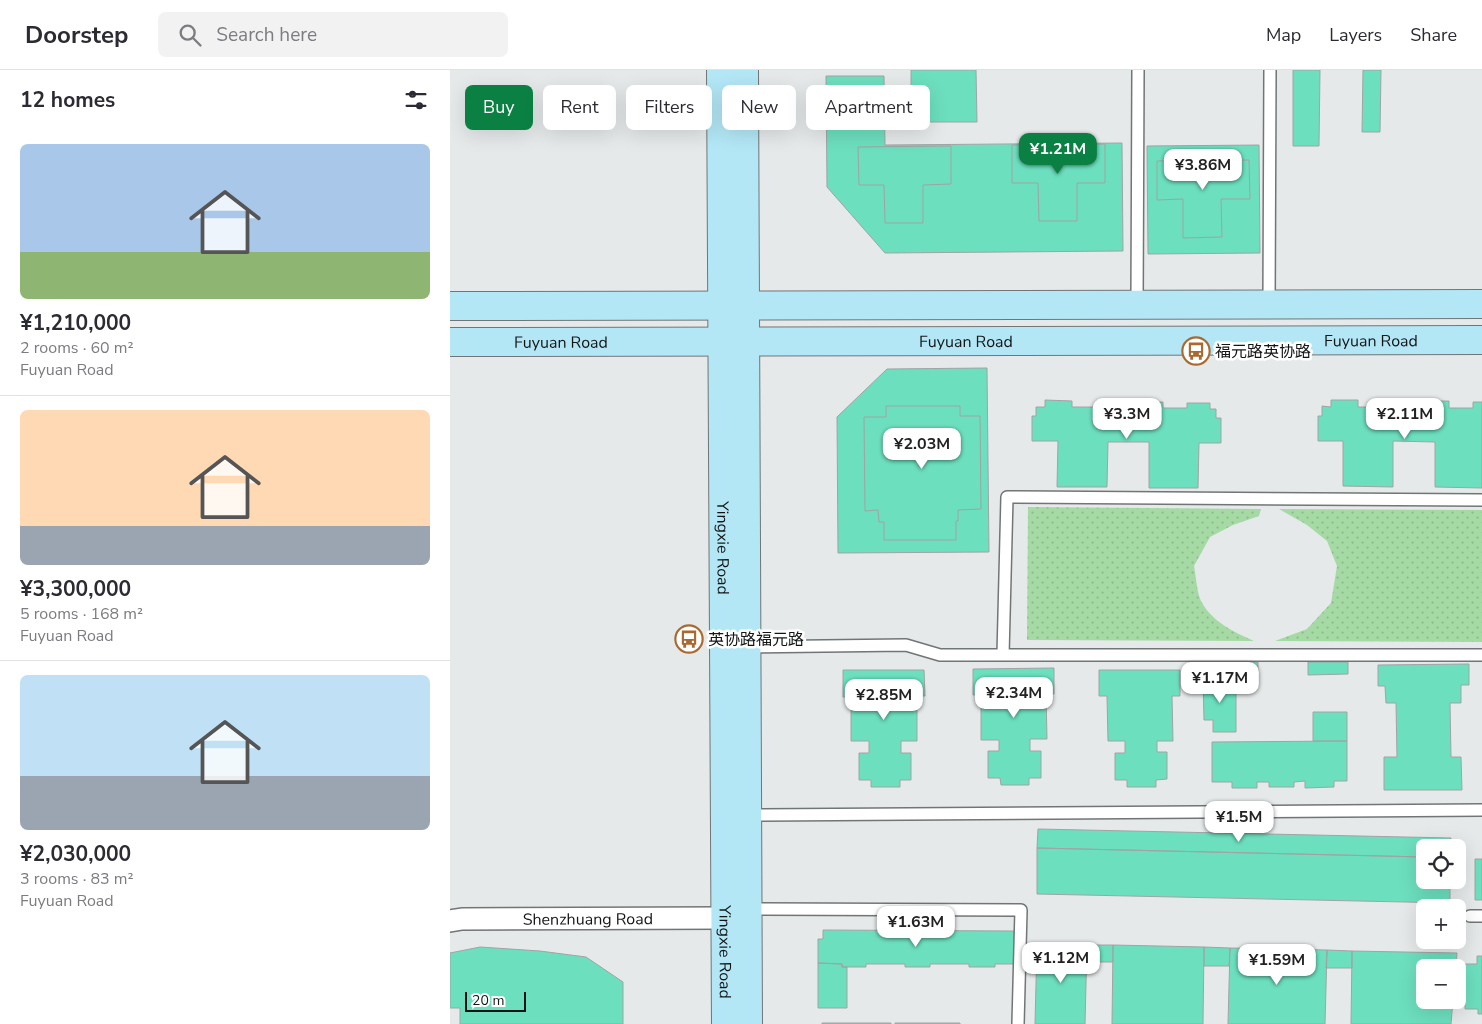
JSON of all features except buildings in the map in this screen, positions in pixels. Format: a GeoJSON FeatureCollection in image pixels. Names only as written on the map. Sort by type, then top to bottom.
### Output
{"type":"FeatureCollection","features":[{"type":"Feature","properties":{"kind":"main road","name":"Yingxie Road"},"geometry":{"type":"LineString","coordinates":[[721,70],[733,305]]}},
{"type":"Feature","properties":{"kind":"main road","name":"Yingxie Road"},"geometry":{"type":"LineString","coordinates":[[744,70],[733,342],[736,914],[748,1024]]}},
{"type":"Feature","properties":{"kind":"main road"},"geometry":{"type":"LineString","coordinates":[[450,306],[1482,304]]}},
{"type":"Feature","properties":{"kind":"main road","name":"Fuyuan Road"},"geometry":{"type":"LineString","coordinates":[[450,342],[1482,340]]}},
{"type":"Feature","properties":{"kind":"main road","name":"Yingxie Road"},"geometry":{"type":"LineString","coordinates":[[726,1024],[747,815],[746,647],[733,342]]}},
{"type":"Feature","properties":{"kind":"street","name":"Shenzhuang Road"},"geometry":{"type":"LineString","coordinates":[[450,921],[736,914]]}},
{"type":"Feature","properties":{"kind":"lane"},"geometry":{"type":"LineString","coordinates":[[1137,304],[1138,70]]}},
{"type":"Feature","properties":{"kind":"lane"},"geometry":{"type":"LineString","coordinates":[[1269,304],[1270,70]]}},
{"type":"Feature","properties":{"kind":"lane"},"geometry":{"type":"LineString","coordinates":[[1003,654],[1008,498],[1482,500]]}},
{"type":"Feature","properties":{"kind":"lane"},"geometry":{"type":"LineString","coordinates":[[746,647],[906,645],[940,654],[1482,655]]}},
{"type":"Feature","properties":{"kind":"lane"},"geometry":{"type":"LineString","coordinates":[[747,815],[1482,810]]}},
{"type":"Feature","properties":{"kind":"lane"},"geometry":{"type":"LineString","coordinates":[[736,914],[1021,910],[1018,1024]]}},
{"type":"Feature","properties":{"kind":"lane"},"geometry":{"type":"LineString","coordinates":[[1470,916],[1482,916]]}},
{"type":"Feature","properties":{"kind":"green space"},"geometry":{"type":"Polygon","coordinates":[[[1028,507],[1261,509],[1259,516],[1233,525],[1210,537],[1194,566],[1198,594],[1211,615],[1224,626],[1254,641],[1027,640],[1028,507]]]}},
{"type":"Feature","properties":{"kind":"green space"},"geometry":{"type":"Polygon","coordinates":[[[1279,509],[1482,510],[1482,642],[1275,641],[1307,629],[1331,603],[1337,566],[1327,541],[1307,525],[1279,509]]]}},
{"type":"Feature","properties":{"kind":"place","name":"福元路英协路"},"geometry":{"type":"Point","coordinates":[1196,351]}},
{"type":"Feature","properties":{"kind":"place","name":"英协路福元路"},"geometry":{"type":"Point","coordinates":[689,639]}}]}
